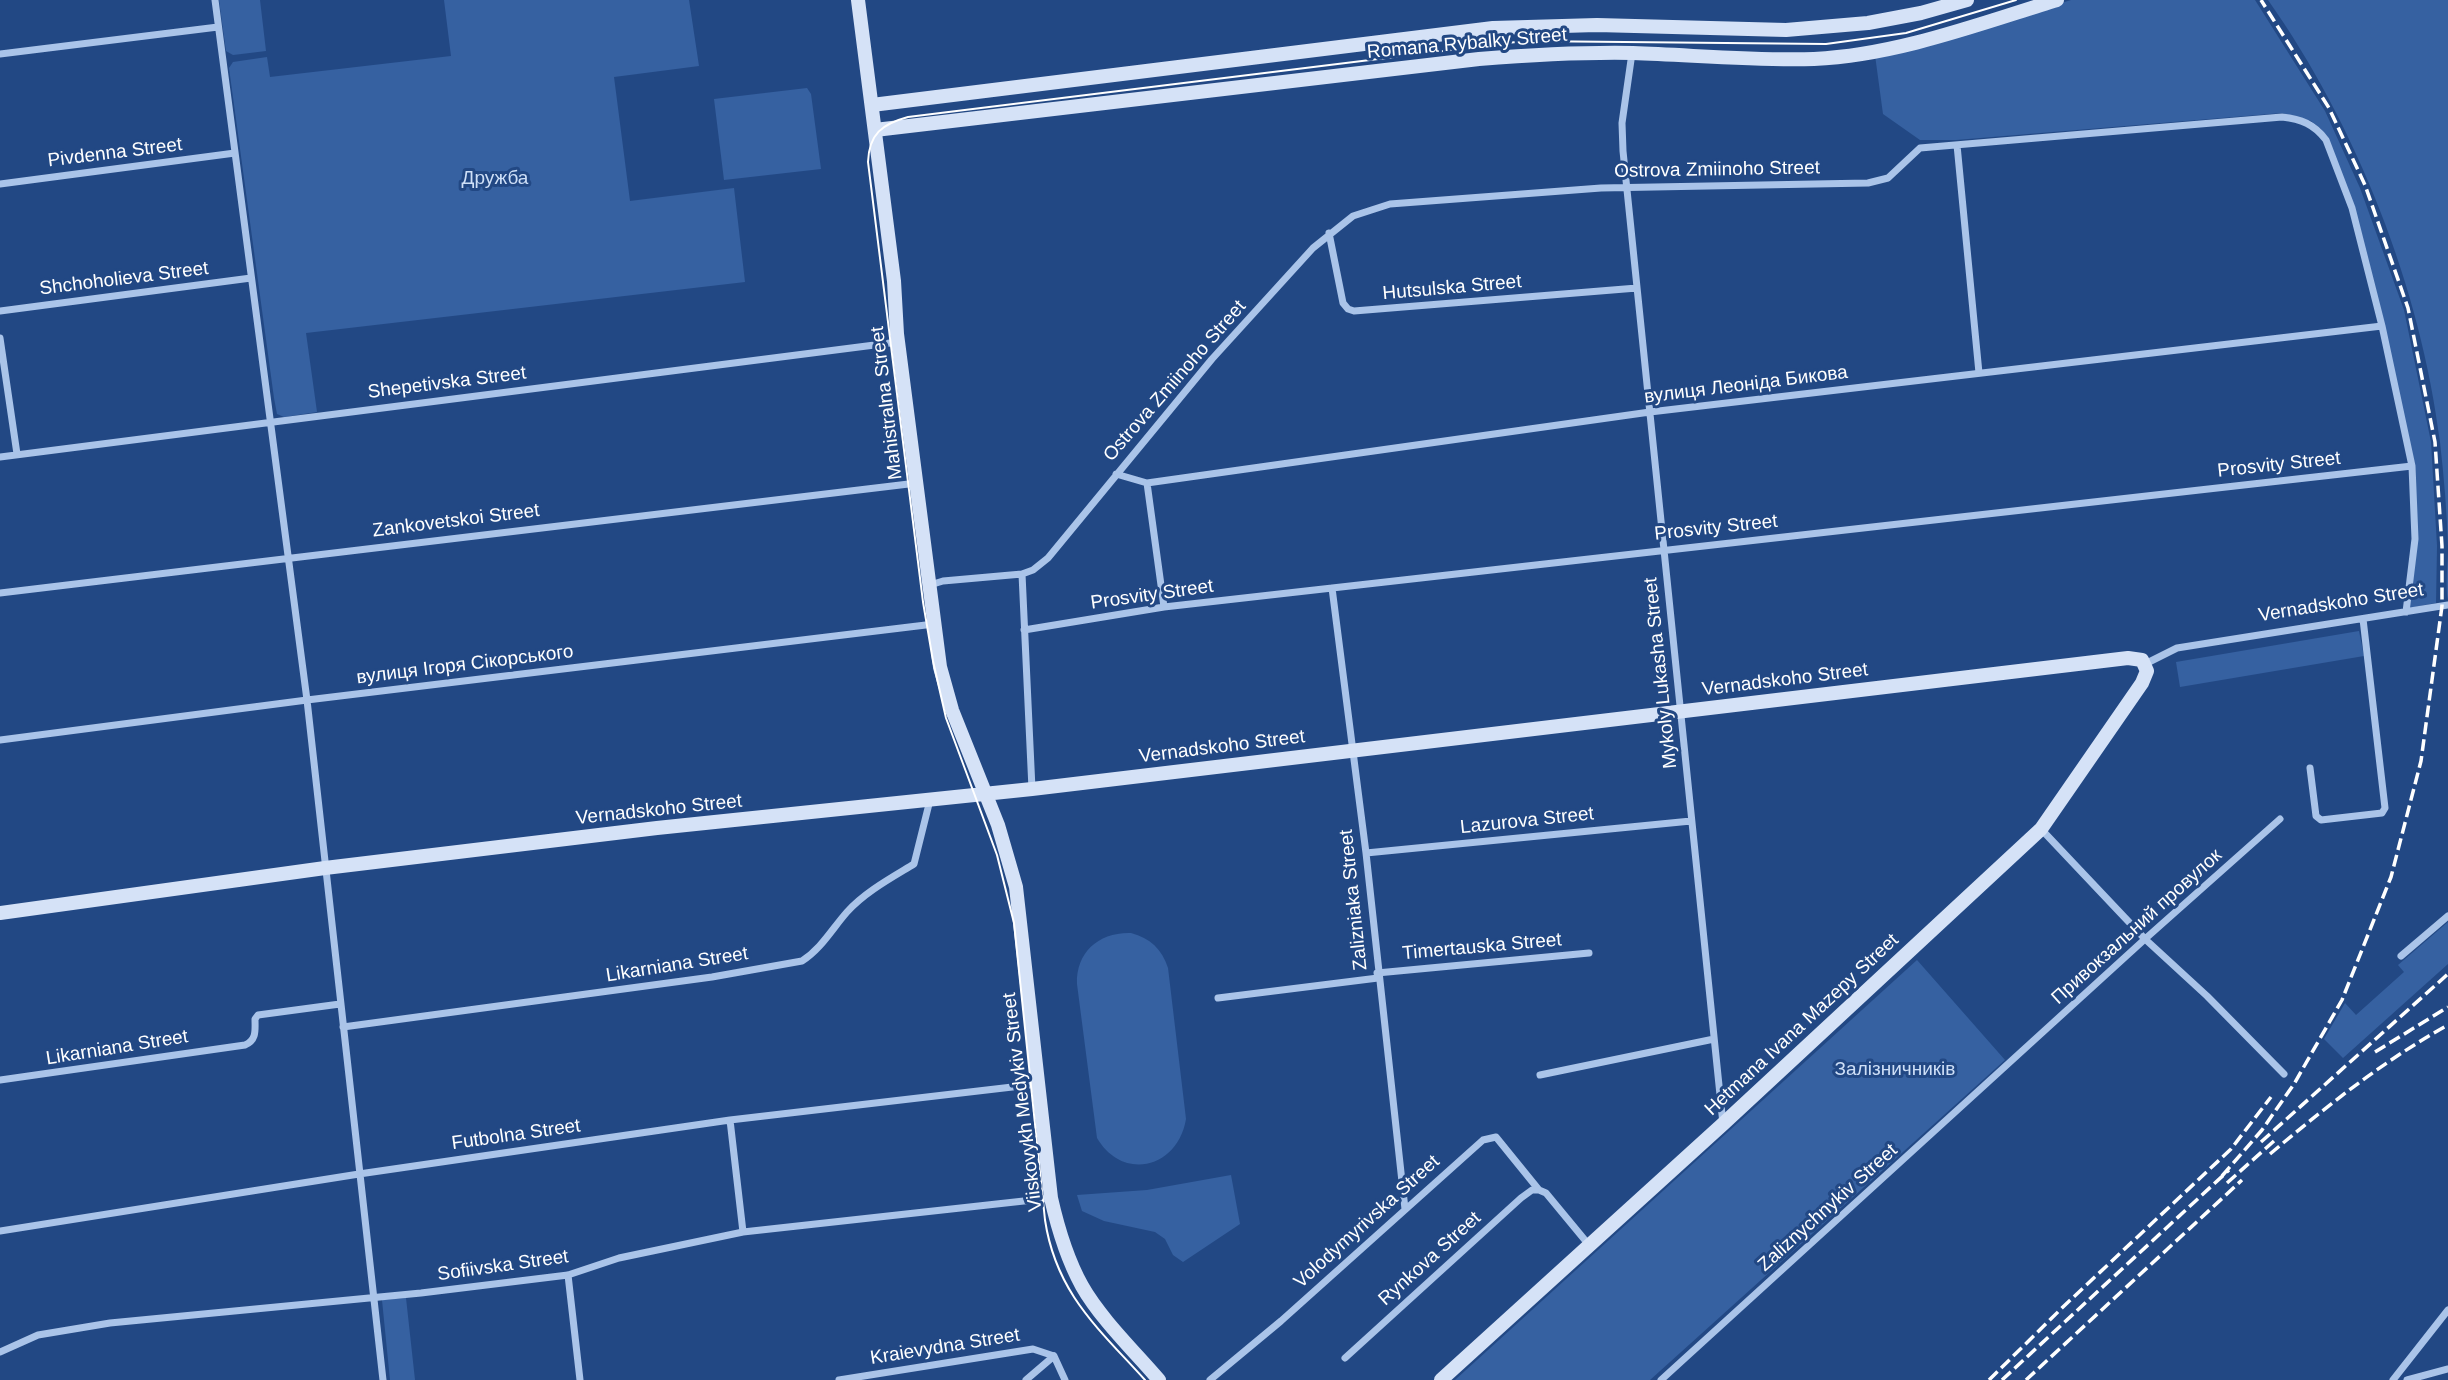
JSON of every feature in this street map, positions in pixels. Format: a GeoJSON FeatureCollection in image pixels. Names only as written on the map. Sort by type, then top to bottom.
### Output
{"type":"FeatureCollection","features":[{"type":"Feature","properties":{"kind":"main road","name":"Mahistralna Street"},"geometry":{"type":"LineString","coordinates":[[858,0],[934,624],[945,690],[971,762],[986,793]]}},
{"type":"Feature","properties":{"kind":"main road","name":"Romana Rybalky Street"},"geometry":{"type":"LineString","coordinates":[[872,105],[1493,28],[1597,25],[1786,30],[1868,23],[1921,13],[1967,0]]}},
{"type":"Feature","properties":{"kind":"main road","name":"Romana Rybalky Street"},"geometry":{"type":"LineString","coordinates":[[875,130],[1479,59],[1543,54],[1632,53],[1816,59],[1874,51],[1916,41],[2057,0]]}},
{"type":"Feature","properties":{"kind":"main road","name":"Vernadskoho Street"},"geometry":{"type":"LineString","coordinates":[[0,913],[326,868],[657,828],[1032,789],[2128,658],[2142,660],[2146,664]]}},
{"type":"Feature","properties":{"kind":"main road","name":"Hetmana Ivana Mazepy Street"},"geometry":{"type":"LineString","coordinates":[[1441,1380],[1723,1125],[2041,829],[2142,683],[2147,671],[2146,664]]}},
{"type":"Feature","properties":{"kind":"main road","name":"Viiskovykh Medykiv Street"},"geometry":{"type":"LineString","coordinates":[[986,793],[1016,887],[1051,1198],[1057,1224],[1083,1289],[1159,1380]]}},
{"type":"Feature","properties":{"kind":"street"},"geometry":{"type":"LineString","coordinates":[[215,0],[307,700],[383,1380]]}},
{"type":"Feature","properties":{"kind":"street"},"geometry":{"type":"LineString","coordinates":[[0,54],[218,27]]}},
{"type":"Feature","properties":{"kind":"street","name":"Mykoly Lukasha Street"},"geometry":{"type":"LineString","coordinates":[[1632,53],[1622,123],[1627,187],[1723,1125]]}},
{"type":"Feature","properties":{"kind":"street","name":"Ostrova Zmiinoho Street"},"geometry":{"type":"LineString","coordinates":[[1022,574],[1033,570],[1048,558],[1212,359],[1329,233],[1353,216],[1390,204],[1627,187],[1868,183],[1888,178],[1920,148],[2282,117],[2297,118],[2309,123],[2326,139],[2352,208],[2382,326],[2412,466],[2415,539],[2406,612]]}},
{"type":"Feature","properties":{"kind":"street"},"geometry":{"type":"LineString","coordinates":[[1957,145],[1979,373]]}},
{"type":"Feature","properties":{"kind":"street","name":"Pivdenna Street"},"geometry":{"type":"LineString","coordinates":[[0,184],[235,153]]}},
{"type":"Feature","properties":{"kind":"street","name":"Hutsulska Street"},"geometry":{"type":"LineString","coordinates":[[1329,233],[1343,303],[1354,311],[1637,288]]}},
{"type":"Feature","properties":{"kind":"street","name":"Shchoholieva Street"},"geometry":{"type":"LineString","coordinates":[[0,311],[251,278]]}},
{"type":"Feature","properties":{"kind":"street","name":"вулиця Леоніда Бикова"},"geometry":{"type":"LineString","coordinates":[[1116,474],[1147,483],[1650,412],[2382,326]]}},
{"type":"Feature","properties":{"kind":"street"},"geometry":{"type":"LineString","coordinates":[[0,338],[17,454]]}},
{"type":"Feature","properties":{"kind":"street","name":"Shepetivska Street"},"geometry":{"type":"LineString","coordinates":[[0,457],[898,342]]}},
{"type":"Feature","properties":{"kind":"street","name":"Prosvity Street"},"geometry":{"type":"LineString","coordinates":[[1024,630],[1164,607],[2412,466]]}},
{"type":"Feature","properties":{"kind":"street","name":"Zankovetskoi Street"},"geometry":{"type":"LineString","coordinates":[[0,593],[288,556],[917,483]]}},
{"type":"Feature","properties":{"kind":"street"},"geometry":{"type":"LineString","coordinates":[[1147,483],[1164,607]]}},
{"type":"Feature","properties":{"kind":"street"},"geometry":{"type":"LineString","coordinates":[[930,585],[943,581],[1022,574],[1032,789]]}},
{"type":"Feature","properties":{"kind":"street","name":"Zalizniaka Street"},"geometry":{"type":"LineString","coordinates":[[1332,588],[1366,853],[1377,976],[1405,1209]]}},
{"type":"Feature","properties":{"kind":"street","name":"Vernadskoho Street"},"geometry":{"type":"LineString","coordinates":[[2146,664],[2177,648],[2445,605]]}},
{"type":"Feature","properties":{"kind":"street"},"geometry":{"type":"LineString","coordinates":[[2310,768],[2316,816],[2321,820],[2382,813],[2385,808],[2362,619]]}},
{"type":"Feature","properties":{"kind":"street","name":"вулиця Ігоря Сікорського"},"geometry":{"type":"LineString","coordinates":[[0,740],[934,624]]}},
{"type":"Feature","properties":{"kind":"street","name":"Likarniana Street"},"geometry":{"type":"LineString","coordinates":[[343,1027],[712,977],[802,961],[814,954],[849,910],[877,886],[914,864],[930,800]]}},
{"type":"Feature","properties":{"kind":"street","name":"Привокзальний провулок"},"geometry":{"type":"LineString","coordinates":[[2016,1059],[2280,819]]}},
{"type":"Feature","properties":{"kind":"street","name":"Lazurova Street"},"geometry":{"type":"LineString","coordinates":[[1366,853],[1691,821]]}},
{"type":"Feature","properties":{"kind":"street"},"geometry":{"type":"LineString","coordinates":[[2041,829],[2145,939],[2207,996],[2284,1074]]}},
{"type":"Feature","properties":{"kind":"street"},"geometry":{"type":"LineString","coordinates":[[2401,956],[2448,916]]}},
{"type":"Feature","properties":{"kind":"street","name":"Timertauska Street"},"geometry":{"type":"LineString","coordinates":[[1218,998],[1377,976],[1589,953]]}},
{"type":"Feature","properties":{"kind":"street","name":"Likarniana Street"},"geometry":{"type":"LineString","coordinates":[[0,1080],[245,1045],[255,1037],[254,1019],[258,1015],[340,1004]]}},
{"type":"Feature","properties":{"kind":"street"},"geometry":{"type":"LineString","coordinates":[[1540,1075],[1714,1039]]}},
{"type":"Feature","properties":{"kind":"street","name":"Zaliznychnykiv Street"},"geometry":{"type":"LineString","coordinates":[[1661,1380],[2016,1059]]}},
{"type":"Feature","properties":{"kind":"street","name":"Futbolna Street"},"geometry":{"type":"LineString","coordinates":[[0,1231],[359,1174],[730,1120],[1038,1084]]}},
{"type":"Feature","properties":{"kind":"street"},"geometry":{"type":"LineString","coordinates":[[730,1120],[743,1232]]}},
{"type":"Feature","properties":{"kind":"street","name":"Volodymyrivska Street"},"geometry":{"type":"LineString","coordinates":[[1210,1380],[1281,1321],[1483,1140],[1496,1137],[1539,1190]]}},
{"type":"Feature","properties":{"kind":"street","name":"Rynkova Street"},"geometry":{"type":"LineString","coordinates":[[1345,1358],[1521,1198],[1532,1190],[1539,1190]]}},
{"type":"Feature","properties":{"kind":"street"},"geometry":{"type":"LineString","coordinates":[[1539,1190],[1546,1193],[1590,1246]]}},
{"type":"Feature","properties":{"kind":"street","name":"Sofiivska Street"},"geometry":{"type":"LineString","coordinates":[[0,1352],[38,1335],[110,1323],[568,1275],[618,1258],[743,1232],[1051,1198]]}},
{"type":"Feature","properties":{"kind":"street"},"geometry":{"type":"LineString","coordinates":[[568,1275],[580,1380]]}},
{"type":"Feature","properties":{"kind":"street"},"geometry":{"type":"LineString","coordinates":[[2393,1380],[2448,1310]]}},
{"type":"Feature","properties":{"kind":"street","name":"Kraievydna Street"},"geometry":{"type":"LineString","coordinates":[[839,1380],[1033,1349],[1054,1356]]}},
{"type":"Feature","properties":{"kind":"street"},"geometry":{"type":"LineString","coordinates":[[1026,1380],[1054,1356],[1065,1380]]}},
{"type":"Feature","properties":{"kind":"street"},"geometry":{"type":"LineString","coordinates":[[2407,1380],[2448,1369]]}},
{"type":"Feature","properties":{"kind":"green space"},"geometry":{"type":"Polygon","coordinates":[[[219,0],[260,0],[266,51],[233,55],[226,51],[219,0]]]}},
{"type":"Feature","properties":{"kind":"green space","name":"Дружба"},"geometry":{"type":"Polygon","coordinates":[[[444,0],[689,0],[699,66],[614,77],[630,201],[734,188],[745,282],[306,333],[317,412],[284,417],[277,414],[274,398],[229,68],[233,62],[267,57],[270,77],[451,56],[444,0]]]}},
{"type":"Feature","properties":{"kind":"green space"},"geometry":{"type":"Polygon","coordinates":[[[2071,0],[2255,0],[2325,111],[2360,188],[2404,310],[2431,442],[2437,546],[2436,603],[2409,608],[2417,539],[2415,465],[2354,207],[2321,129],[2311,121],[2282,113],[1956,140],[1920,140],[1883,114],[1875,55],[1988,26],[2071,0]]]}},
{"type":"Feature","properties":{"kind":"green space"},"geometry":{"type":"Polygon","coordinates":[[[2268,0],[2448,0],[2448,548],[2441,455],[2431,384],[2401,268],[2357,155],[2330,101],[2268,0]]]}},
{"type":"Feature","properties":{"kind":"green space"},"geometry":{"type":"Polygon","coordinates":[[[807,88],[811,94],[821,169],[724,180],[714,99],[807,88]]]}},
{"type":"Feature","properties":{"kind":"green space"},"geometry":{"type":"Polygon","coordinates":[[[2359,631],[2364,656],[2180,687],[2176,662],[2359,631]]]}},
{"type":"Feature","properties":{"kind":"green space"},"geometry":{"type":"Polygon","coordinates":[[[2448,922],[2448,964],[2343,1058],[2324,1039],[2345,1003],[2356,1015],[2404,972],[2398,965],[2448,922]]]}},
{"type":"Feature","properties":{"kind":"green space"},"geometry":{"type":"Polygon","coordinates":[[[1131,933],[1154,945],[1168,968],[1186,1119],[1181,1136],[1172,1149],[1161,1158],[1134,1164],[1108,1152],[1097,1138],[1077,984],[1081,962],[1092,946],[1109,936],[1131,933]]]}},
{"type":"Feature","properties":{"kind":"green space","name":"Залізничників"},"geometry":{"type":"Polygon","coordinates":[[[1917,960],[2005,1060],[1650,1380],[1455,1380],[1917,960]]]}},
{"type":"Feature","properties":{"kind":"green space"},"geometry":{"type":"Polygon","coordinates":[[[1231,1175],[1240,1224],[1183,1262],[1173,1255],[1165,1239],[1155,1232],[1104,1221],[1082,1211],[1077,1195],[1147,1190],[1231,1175]]]}},
{"type":"Feature","properties":{"kind":"green space"},"geometry":{"type":"Polygon","coordinates":[[[406,1298],[415,1380],[390,1380],[382,1300],[406,1298]]]}},
{"type":"Feature","properties":{"kind":"tram line"},"geometry":{"type":"LineString","coordinates":[[1145,1380],[1096,1326],[1069,1289],[1051,1246],[1045,1220],[1014,923],[997,855],[946,718],[923,602],[868,162],[874,137],[884,127],[908,117],[1524,41],[1826,44],[1906,33],[2016,0]]}},
{"type":"Feature","properties":{"kind":"railway"},"geometry":{"type":"LineString","coordinates":[[2222,1176],[2262,1130],[2294,1084],[2342,1000],[2391,877],[2421,761],[2442,606],[2442,546],[2435,442],[2408,308],[2365,185],[2329,108],[2261,0]]}},
{"type":"Feature","properties":{"kind":"railway"},"geometry":{"type":"LineString","coordinates":[[2261,1142],[2448,974]]}},
{"type":"Feature","properties":{"kind":"railway"},"geometry":{"type":"LineString","coordinates":[[2375,1052],[2448,1007]]}},
{"type":"Feature","properties":{"kind":"railway"},"geometry":{"type":"LineString","coordinates":[[2270,1154],[2356,1085],[2448,1025]]}},
{"type":"Feature","properties":{"kind":"railway"},"geometry":{"type":"LineString","coordinates":[[1989,1380],[2231,1149],[2271,1097]]}},
{"type":"Feature","properties":{"kind":"railway"},"geometry":{"type":"LineString","coordinates":[[2227,1183],[2274,1141]]}},
{"type":"Feature","properties":{"kind":"railway"},"geometry":{"type":"LineString","coordinates":[[2002,1380],[2229,1170]]}},
{"type":"Feature","properties":{"kind":"railway"},"geometry":{"type":"LineString","coordinates":[[2026,1380],[2242,1180]]}}]}
